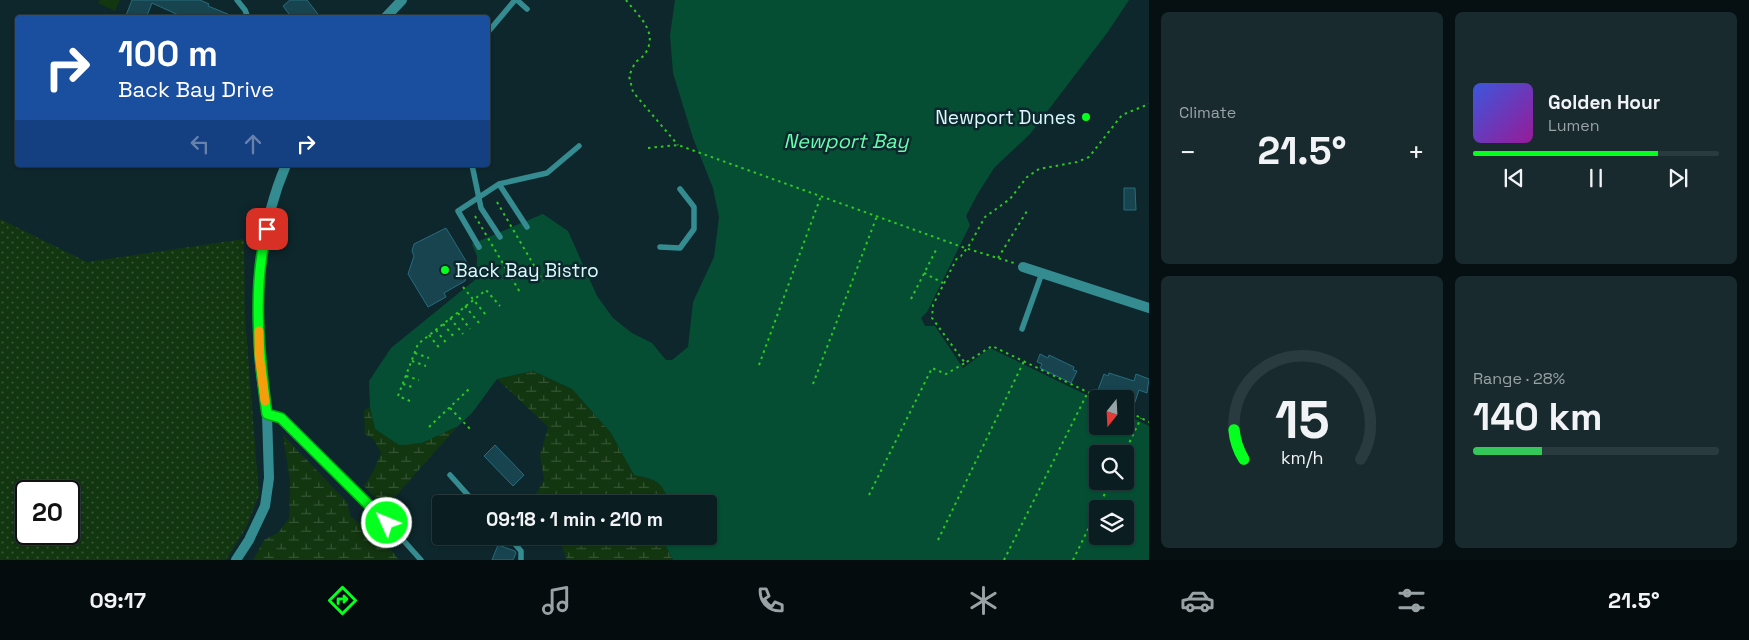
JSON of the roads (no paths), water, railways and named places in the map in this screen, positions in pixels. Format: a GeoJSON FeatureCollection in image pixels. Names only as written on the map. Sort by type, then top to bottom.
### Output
{"type":"FeatureCollection","features":[{"type":"Feature","properties":{"kind":"street"},"geometry":{"type":"LineString","coordinates":[[388,15],[402,0]]}},
{"type":"Feature","properties":{"kind":"street"},"geometry":{"type":"LineString","coordinates":[[236,560],[249,540],[265,506],[269,478],[267,414],[259,354],[262,245],[279,181],[285,167]]}},
{"type":"Feature","properties":{"kind":"street"},"geometry":{"type":"LineString","coordinates":[[1023,266],[1149,308]]}},
{"type":"Feature","properties":{"kind":"street"},"geometry":{"type":"LineString","coordinates":[[267,414],[281,418],[378,515]]}},
{"type":"Feature","properties":{"kind":"lane"},"geometry":{"type":"LineString","coordinates":[[237,0],[247,15]]}},
{"type":"Feature","properties":{"kind":"lane"},"geometry":{"type":"LineString","coordinates":[[490,30],[516,0],[527,9]]}},
{"type":"Feature","properties":{"kind":"lane"},"geometry":{"type":"LineString","coordinates":[[479,247],[458,211],[499,184],[547,173],[579,146]]}},
{"type":"Feature","properties":{"kind":"lane"},"geometry":{"type":"LineString","coordinates":[[472,167],[481,208],[500,237]]}},
{"type":"Feature","properties":{"kind":"lane"},"geometry":{"type":"LineString","coordinates":[[499,184],[527,227]]}},
{"type":"Feature","properties":{"kind":"lane"},"geometry":{"type":"LineString","coordinates":[[660,247],[680,248],[694,228],[694,207],[680,189]]}},
{"type":"Feature","properties":{"kind":"lane"},"geometry":{"type":"LineString","coordinates":[[1022,329],[1042,273]]}},
{"type":"Feature","properties":{"kind":"lane"},"geometry":{"type":"LineString","coordinates":[[450,475],[468,495]]}},
{"type":"Feature","properties":{"kind":"lane"},"geometry":{"type":"LineString","coordinates":[[378,515],[395,531],[420,560]]}},
{"type":"Feature","properties":{"kind":"lane"},"geometry":{"type":"LineString","coordinates":[[516,545],[521,551],[521,560]]}},
{"type":"Feature","properties":{"kind":"water","name":"Newport Bay"},"geometry":{"type":"Polygon","coordinates":[[[675,0],[1129,0],[1107,33],[1030,134],[994,168],[966,216],[970,225],[927,312],[921,318],[925,326],[935,326],[963,368],[990,348],[1089,396],[1089,435],[1134,435],[1134,418],[1149,426],[1149,560],[673,560],[666,545],[717,545],[717,495],[666,495],[661,486],[654,480],[634,475],[611,433],[572,389],[533,371],[497,379],[472,413],[458,426],[422,443],[399,445],[375,429],[370,407],[369,381],[391,348],[476,279],[477,256],[472,244],[543,214],[568,231],[597,296],[613,318],[632,333],[652,343],[666,360],[672,360],[688,347],[693,302],[714,257],[719,217],[713,188],[693,138],[673,73],[670,35],[675,0]]]}},
{"type":"Feature","properties":{"kind":"place","name":"Newport Dunes"},"geometry":{"type":"Point","coordinates":[1086,117]}},
{"type":"Feature","properties":{"kind":"place","name":"Back Bay Bistro"},"geometry":{"type":"Point","coordinates":[445,270]}}]}
